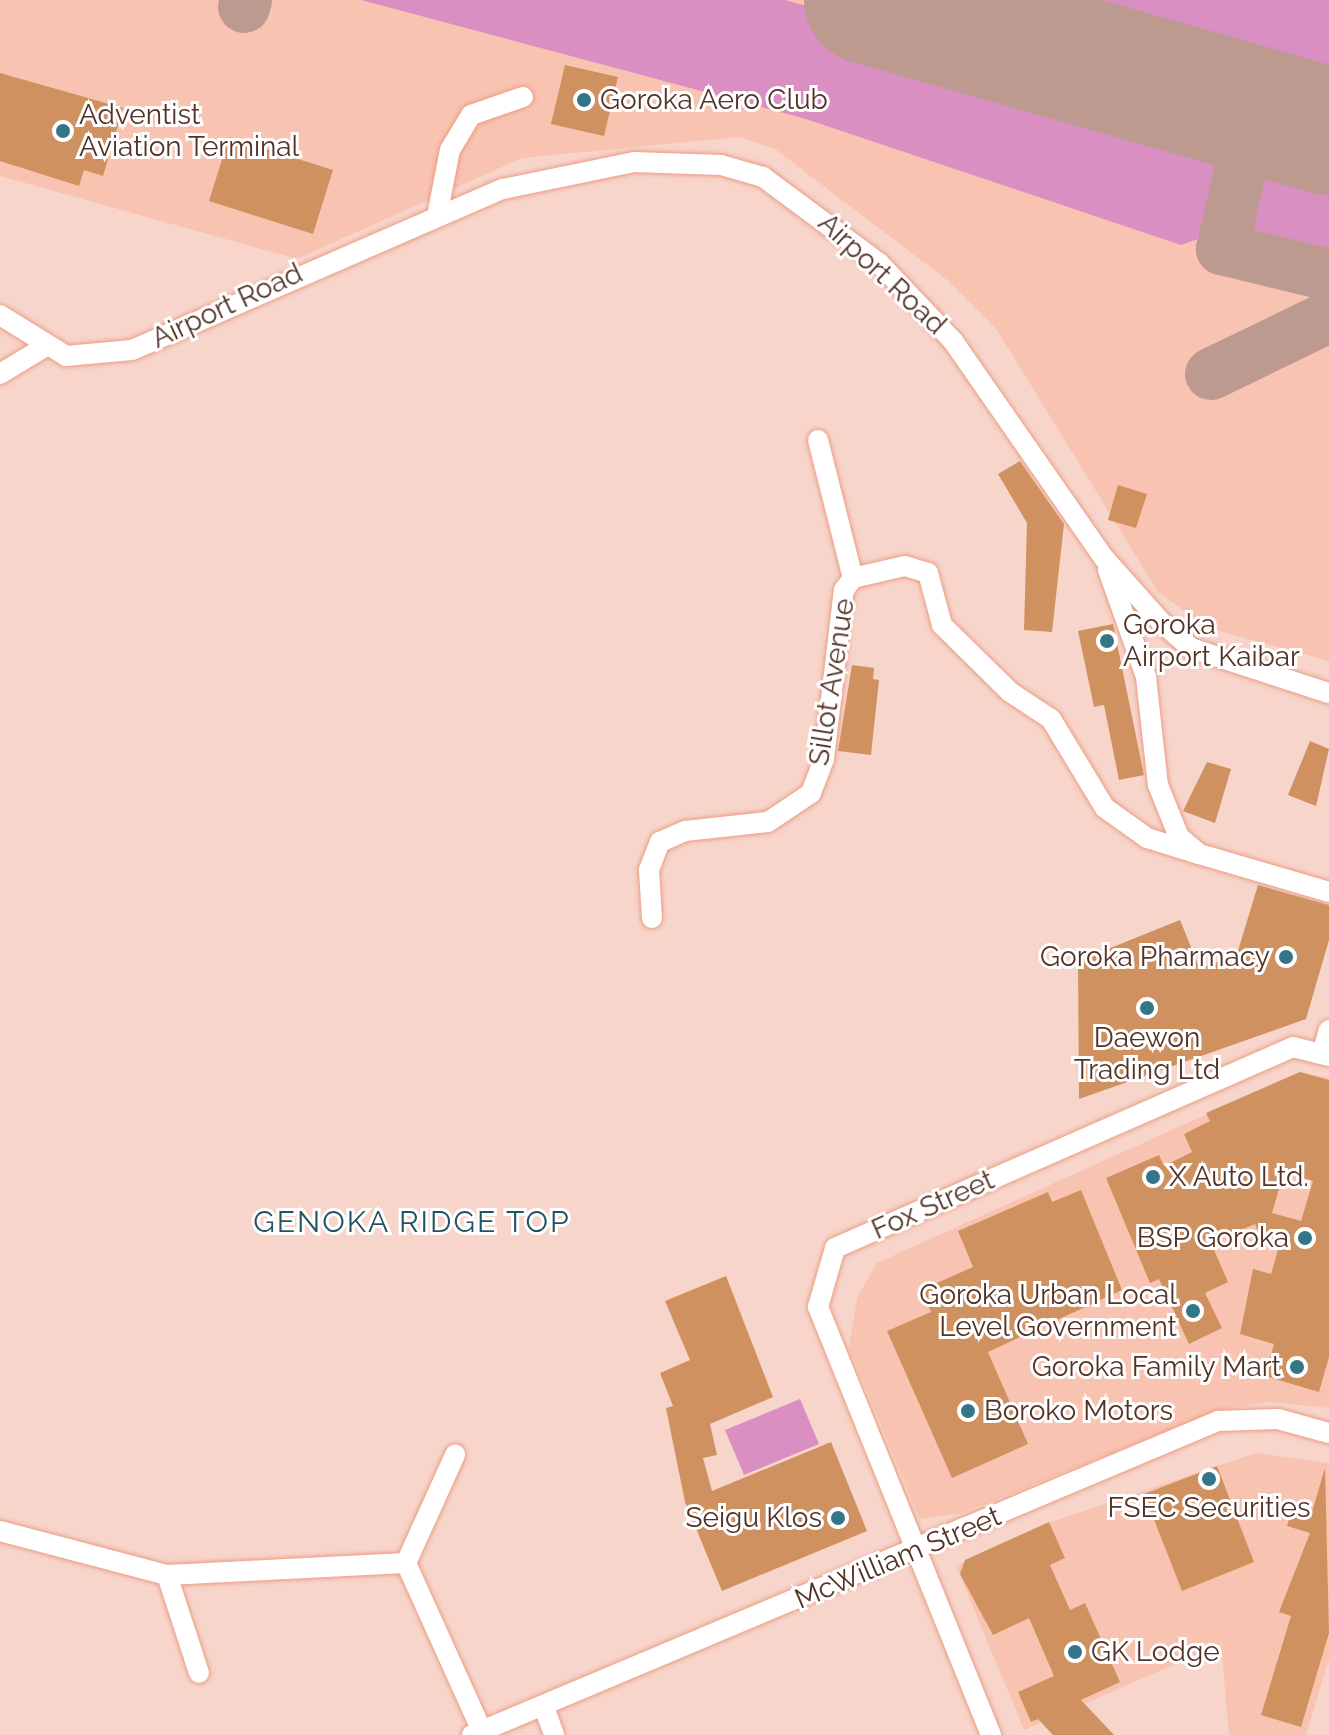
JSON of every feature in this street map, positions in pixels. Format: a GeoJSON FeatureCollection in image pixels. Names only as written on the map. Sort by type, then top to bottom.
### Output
{"type":"FeatureCollection","features":[{"type":"Feature","properties":{"kind":"street"},"geometry":{"type":"LineString","coordinates":[[437,216],[450,150],[471,115],[523,97]]}},
{"type":"Feature","properties":{"kind":"street","name":"Airport Road"},"geometry":{"type":"LineString","coordinates":[[0,315],[66,356],[132,350],[437,216],[567,170],[634,162],[709,163],[763,177],[842,231],[953,341],[1104,558],[1191,648],[1329,693]]}},
{"type":"Feature","properties":{"kind":"street"},"geometry":{"type":"LineString","coordinates":[[3,369],[46,346]]}},
{"type":"Feature","properties":{"kind":"street"},"geometry":{"type":"LineString","coordinates":[[818,440],[853,578]]}},
{"type":"Feature","properties":{"kind":"street"},"geometry":{"type":"LineString","coordinates":[[1104,558],[1146,677],[1158,785],[1179,837],[1199,854],[1329,892]]}},
{"type":"Feature","properties":{"kind":"street","name":"Sillot Avenue"},"geometry":{"type":"LineString","coordinates":[[652,918],[649,870],[660,842],[685,831],[768,822],[811,793],[824,759],[844,590],[853,578],[905,566],[928,573],[942,625],[1010,692],[1051,719],[1105,808],[1147,838],[1199,854]]}},
{"type":"Feature","properties":{"kind":"street"},"geometry":{"type":"LineString","coordinates":[[1325,1055],[1329,1030]]}},
{"type":"Feature","properties":{"kind":"street","name":"Fox Street"},"geometry":{"type":"LineString","coordinates":[[919,1549],[818,1307],[835,1248],[1293,1047],[1325,1055]]}},
{"type":"Feature","properties":{"kind":"street","name":"McWilliam Street"},"geometry":{"type":"LineString","coordinates":[[477,1733],[1218,1421],[1278,1419],[1329,1433]]}},
{"type":"Feature","properties":{"kind":"street"},"geometry":{"type":"LineString","coordinates":[[455,1455],[406,1563],[477,1733]]}},
{"type":"Feature","properties":{"kind":"street"},"geometry":{"type":"LineString","coordinates":[[0,1531],[167,1575],[406,1563]]}},
{"type":"Feature","properties":{"kind":"street"},"geometry":{"type":"LineString","coordinates":[[919,1549],[991,1735]]}},
{"type":"Feature","properties":{"kind":"street"},"geometry":{"type":"LineString","coordinates":[[167,1575],[199,1673]]}},
{"type":"Feature","properties":{"kind":"street"},"geometry":{"type":"LineString","coordinates":[[544,1707],[554,1735]]}},
{"type":"Feature","properties":{"kind":"shaded area"},"geometry":{"type":"Polygon","coordinates":[[[0,0],[1329,0],[1329,661],[1208,628],[1158,592],[997,330],[947,280],[775,149],[739,137],[522,158],[297,259],[0,176],[0,0]]]}},
{"type":"Feature","properties":{"kind":"shaded area"},"geometry":{"type":"Polygon","coordinates":[[[361,0],[785,0],[1197,114],[1227,147],[1212,216],[1201,238],[1181,245],[806,119],[361,0]]]}},
{"type":"Feature","properties":{"kind":"shaded area"},"geometry":{"type":"Polygon","coordinates":[[[956,0],[1329,0],[1329,108],[956,0]]]}},
{"type":"Feature","properties":{"kind":"shaded area"},"geometry":{"type":"Polygon","coordinates":[[[1282,138],[1329,151],[1329,263],[1238,236],[1255,161],[1267,139],[1282,138]]]}},
{"type":"Feature","properties":{"kind":"shaded area"},"geometry":{"type":"Polygon","coordinates":[[[1300,1072],[1329,1078],[1329,1408],[1268,1402],[1221,1409],[962,1513],[920,1519],[849,1347],[857,1298],[877,1263],[1300,1072]]]}},
{"type":"Feature","properties":{"kind":"shaded area"},"geometry":{"type":"Polygon","coordinates":[[[800,1399],[819,1444],[744,1475],[725,1430],[800,1399]]]}},
{"type":"Feature","properties":{"kind":"shaded area"},"geometry":{"type":"Polygon","coordinates":[[[1256,1453],[1329,1463],[1329,1658],[1306,1735],[1229,1735],[1221,1644],[1024,1730],[956,1566],[1051,1522],[1256,1453]]]}},
{"type":"Feature","properties":{"kind":"building","name":"Goroka Aero Club"},"geometry":{"type":"Polygon","coordinates":[[[565,65],[618,77],[604,136],[551,124],[565,65]]]}},
{"type":"Feature","properties":{"kind":"building","name":"Adventist Aviation Terminal"},"geometry":{"type":"Polygon","coordinates":[[[0,73],[123,108],[103,176],[84,170],[79,186],[0,161],[0,73]]]}},
{"type":"Feature","properties":{"kind":"building"},"geometry":{"type":"Polygon","coordinates":[[[229,137],[333,170],[313,234],[209,201],[229,137]]]}},
{"type":"Feature","properties":{"kind":"building"},"geometry":{"type":"Polygon","coordinates":[[[1020,461],[1064,524],[1052,632],[1024,630],[1027,523],[998,474],[1020,461]]]}},
{"type":"Feature","properties":{"kind":"building"},"geometry":{"type":"Polygon","coordinates":[[[1118,485],[1147,494],[1136,528],[1108,520],[1118,485]]]}},
{"type":"Feature","properties":{"kind":"building"},"geometry":{"type":"Polygon","coordinates":[[[1113,624],[1144,775],[1119,780],[1104,705],[1094,707],[1078,631],[1113,624]]]}},
{"type":"Feature","properties":{"kind":"building"},"geometry":{"type":"Polygon","coordinates":[[[852,665],[874,668],[873,679],[879,680],[871,755],[838,751],[852,665]]]}},
{"type":"Feature","properties":{"kind":"building"},"geometry":{"type":"Polygon","coordinates":[[[1310,741],[1329,749],[1316,806],[1288,795],[1310,741]]]}},
{"type":"Feature","properties":{"kind":"building"},"geometry":{"type":"Polygon","coordinates":[[[1207,762],[1231,769],[1215,823],[1183,811],[1207,762]]]}},
{"type":"Feature","properties":{"kind":"building"},"geometry":{"type":"Polygon","coordinates":[[[1258,885],[1329,905],[1329,940],[1306,1019],[1079,1099],[1078,961],[1180,920],[1200,969],[1237,954],[1258,885]]]}},
{"type":"Feature","properties":{"kind":"building"},"geometry":{"type":"Polygon","coordinates":[[[1300,1072],[1329,1080],[1329,1357],[1319,1392],[1265,1376],[1274,1344],[1240,1334],[1253,1269],[1271,1274],[1284,1229],[1260,1236],[1255,1224],[1211,1243],[1228,1282],[1205,1293],[1222,1328],[1189,1344],[1159,1279],[1150,1283],[1106,1178],[1159,1155],[1164,1166],[1192,1152],[1184,1134],[1210,1121],[1206,1113],[1300,1072]],[[1284,1172],[1272,1213],[1301,1221],[1313,1181],[1284,1172]]]}},
{"type":"Feature","properties":{"kind":"building"},"geometry":{"type":"Polygon","coordinates":[[[1081,1190],[1122,1290],[988,1352],[1028,1444],[952,1478],[887,1331],[931,1312],[921,1290],[973,1267],[958,1231],[1048,1192],[1052,1202],[1081,1190]]]}},
{"type":"Feature","properties":{"kind":"building"},"geometry":{"type":"Polygon","coordinates":[[[726,1276],[773,1397],[710,1424],[717,1455],[703,1458],[712,1491],[831,1442],[867,1531],[722,1591],[685,1502],[666,1408],[673,1406],[660,1373],[690,1360],[665,1301],[726,1276]]]}},
{"type":"Feature","properties":{"kind":"building"},"geometry":{"type":"Polygon","coordinates":[[[1217,1466],[1254,1562],[1182,1591],[1144,1494],[1217,1466]]]}},
{"type":"Feature","properties":{"kind":"building"},"geometry":{"type":"Polygon","coordinates":[[[1325,1468],[1329,1633],[1301,1727],[1261,1715],[1291,1616],[1279,1612],[1310,1533],[1287,1526],[1293,1506],[1312,1512],[1325,1468]]]}},
{"type":"Feature","properties":{"kind":"building"},"geometry":{"type":"Polygon","coordinates":[[[1049,1522],[1065,1558],[1050,1565],[1070,1610],[1085,1603],[1120,1682],[1081,1700],[1114,1735],[1053,1735],[1038,1719],[1031,1722],[1018,1692],[1054,1676],[1029,1618],[993,1635],[960,1574],[965,1560],[1049,1522]]]}},
{"type":"Feature","properties":{"kind":"taxiway"},"geometry":{"type":"LineString","coordinates":[[244,7],[246,0]]}},
{"type":"Feature","properties":{"kind":"taxiway"},"geometry":{"type":"LineString","coordinates":[[1255,109],[1222,249],[1329,275]]}},
{"type":"Feature","properties":{"kind":"taxiway"},"geometry":{"type":"LineString","coordinates":[[1211,374],[1329,317]]}},
{"type":"Feature","properties":{"kind":"runway"},"geometry":{"type":"LineString","coordinates":[[868,0],[1329,131]]}},
{"type":"Feature","properties":{"kind":"place","name":"Goroka Aero Club"},"geometry":{"type":"Point","coordinates":[584,100]}},
{"type":"Feature","properties":{"kind":"place","name":"Adventist Aviation Terminal"},"geometry":{"type":"Point","coordinates":[63,131]}},
{"type":"Feature","properties":{"kind":"place","name":"Goroka Airport Kaibar"},"geometry":{"type":"Point","coordinates":[1107,641]}},
{"type":"Feature","properties":{"kind":"place","name":"Goroka Pharmacy"},"geometry":{"type":"Point","coordinates":[1286,957]}},
{"type":"Feature","properties":{"kind":"place","name":"Daewon Trading Ltd"},"geometry":{"type":"Point","coordinates":[1147,1008]}},
{"type":"Feature","properties":{"kind":"place","name":"X Auto Ltd."},"geometry":{"type":"Point","coordinates":[1153,1177]}},
{"type":"Feature","properties":{"kind":"place","name":"BSP Goroka"},"geometry":{"type":"Point","coordinates":[1305,1238]}},
{"type":"Feature","properties":{"kind":"place","name":"Goroka Urban Local Level Government"},"geometry":{"type":"Point","coordinates":[1193,1311]}},
{"type":"Feature","properties":{"kind":"place","name":"Goroka Family Mart"},"geometry":{"type":"Point","coordinates":[1297,1367]}},
{"type":"Feature","properties":{"kind":"place","name":"Boroko Motors"},"geometry":{"type":"Point","coordinates":[968,1411]}},
{"type":"Feature","properties":{"kind":"place","name":"FSEC Securities"},"geometry":{"type":"Point","coordinates":[1209,1479]}},
{"type":"Feature","properties":{"kind":"place","name":"Seigu Klos"},"geometry":{"type":"Point","coordinates":[838,1518]}},
{"type":"Feature","properties":{"kind":"place","name":"GK Lodge"},"geometry":{"type":"Point","coordinates":[1075,1652]}},
{"type":"Feature","properties":{"kind":"district","name":"GENOKA RIDGE TOP"},"geometry":{"type":"Point","coordinates":[412,1222]}}]}
